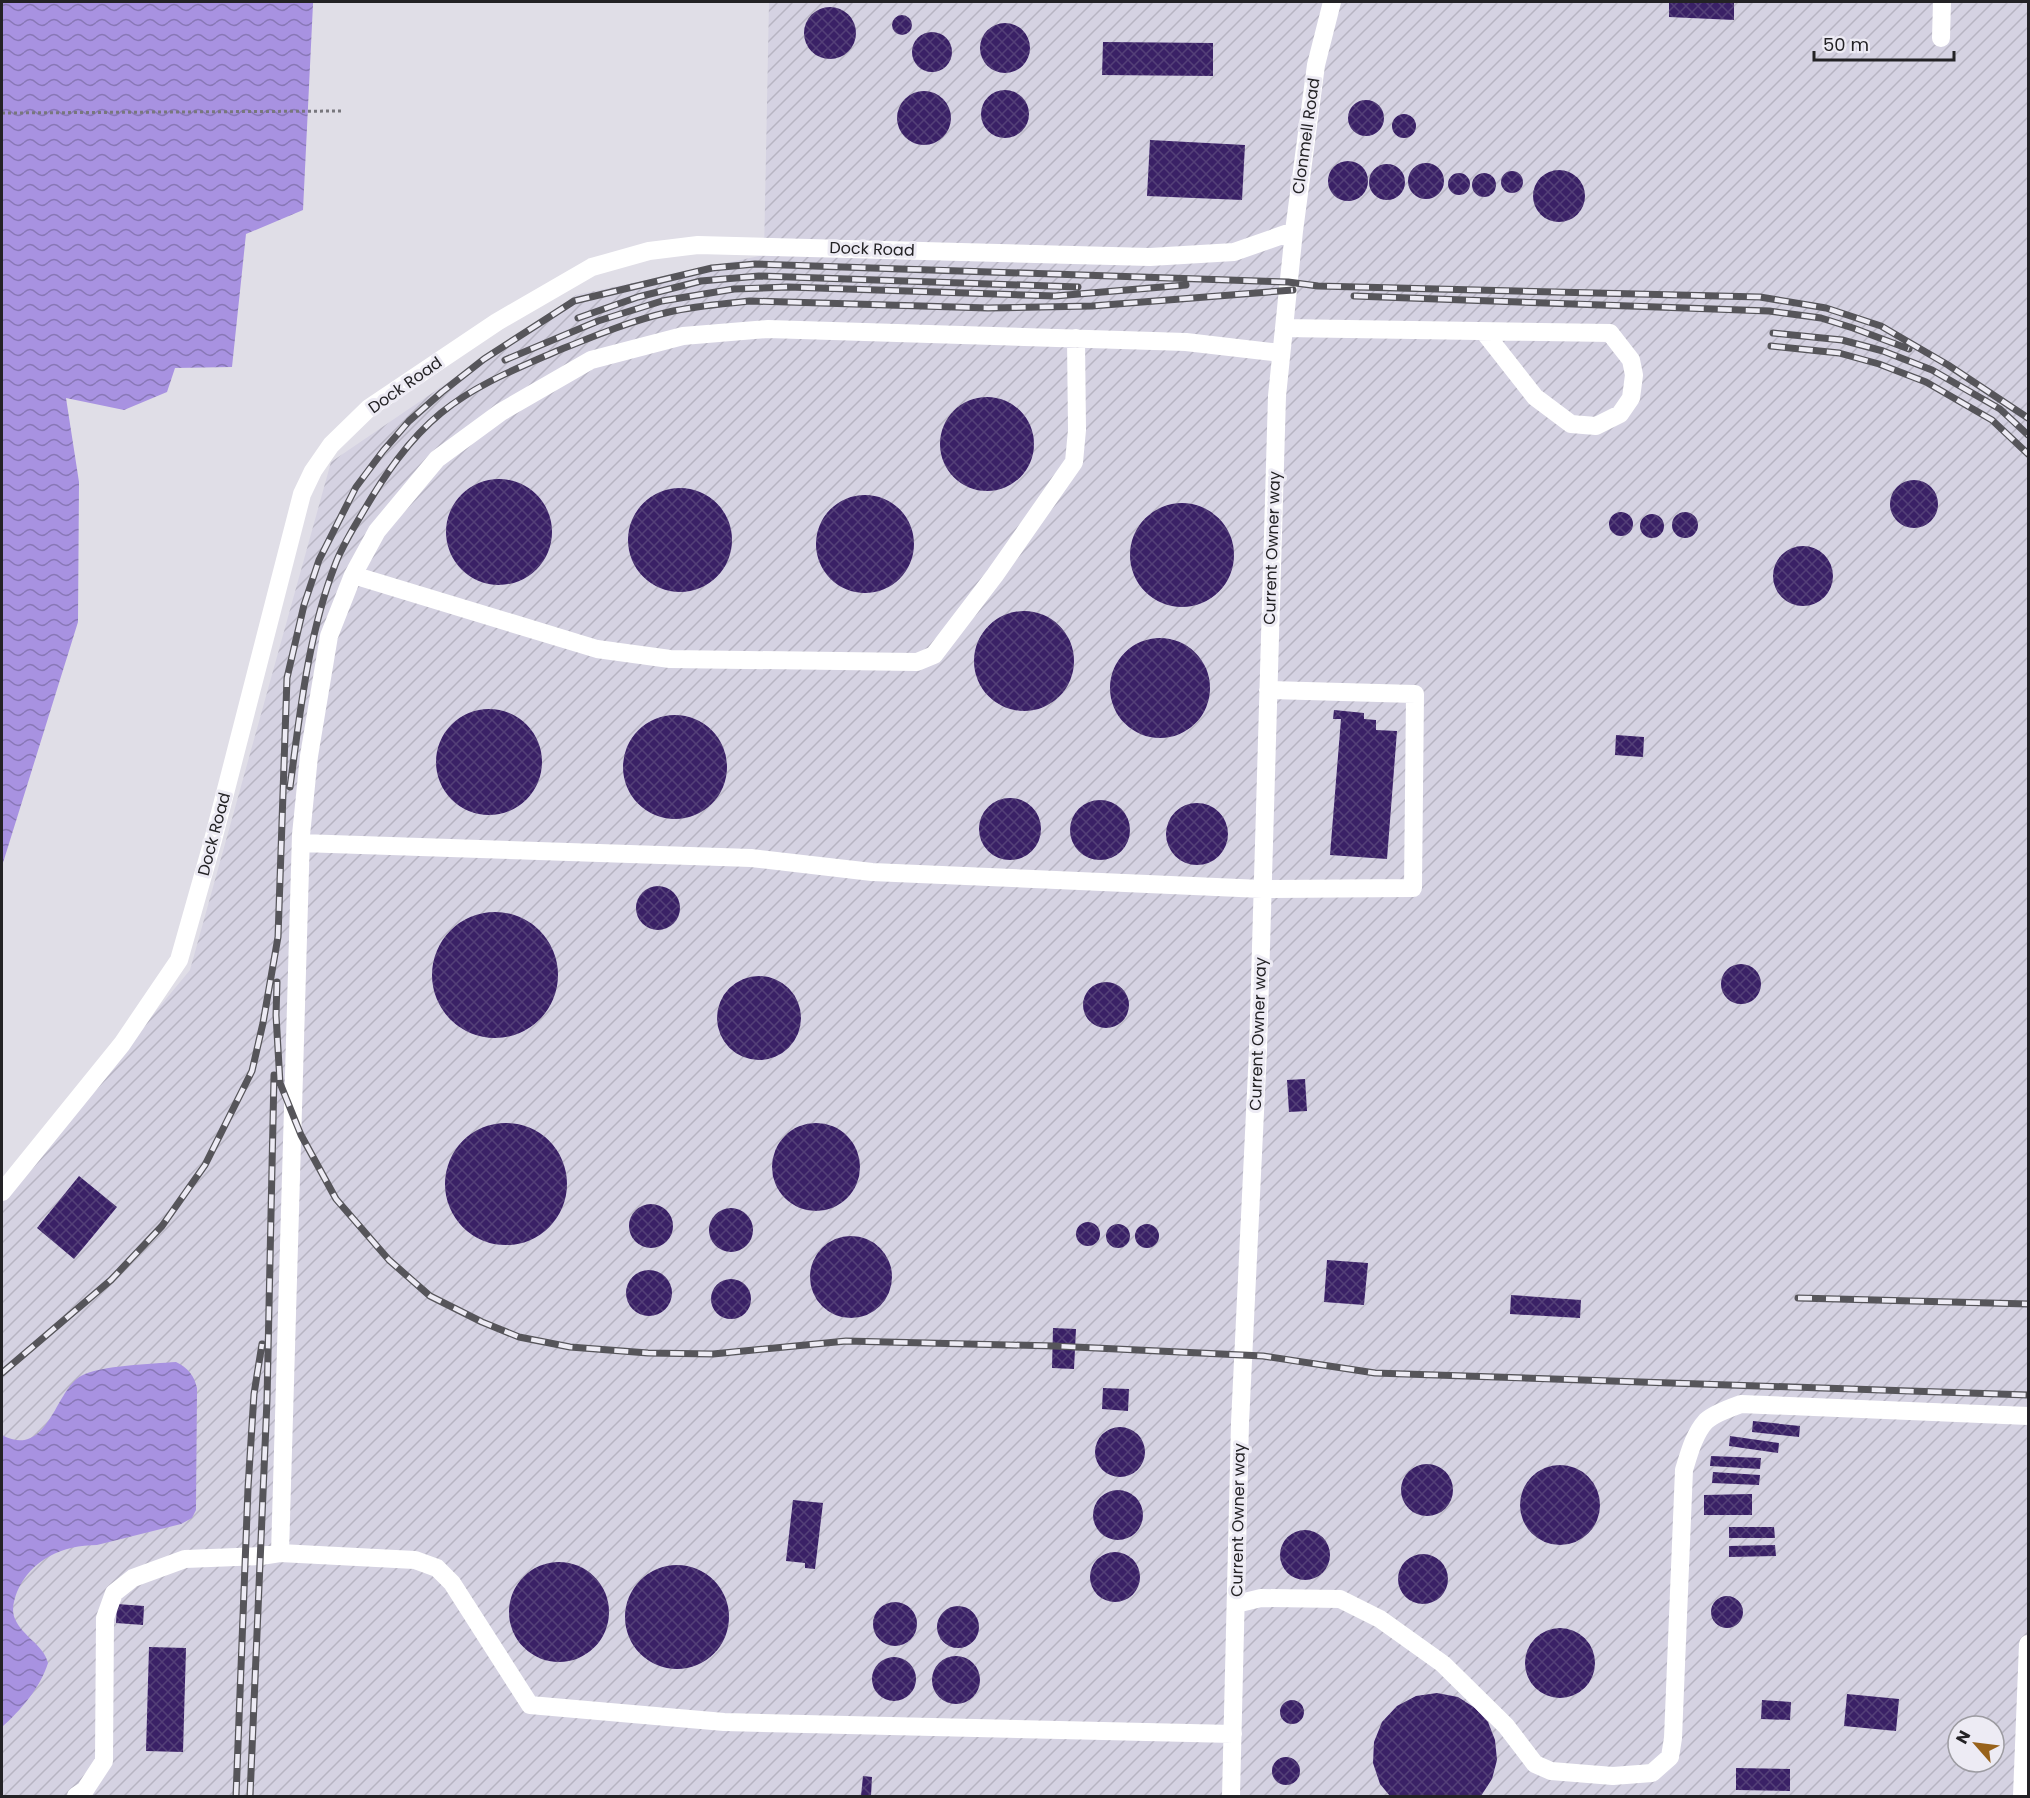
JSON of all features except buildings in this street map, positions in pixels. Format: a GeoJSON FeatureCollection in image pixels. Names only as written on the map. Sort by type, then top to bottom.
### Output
{"type":"FeatureCollection","features":[{"type":"Feature","properties":{"kind":"street","name":"Clonmell Road"},"geometry":{"type":"LineString","coordinates":[[1289,272],[1316,65],[1332,2]]}},
{"type":"Feature","properties":{"kind":"street"},"geometry":{"type":"LineString","coordinates":[[1941,38],[1942,2]]}},
{"type":"Feature","properties":{"kind":"street","name":"Dock Road"},"geometry":{"type":"LineString","coordinates":[[2,1192],[122,1044],[179,960],[213,840],[302,494],[313,471],[331,445],[369,408],[497,322],[592,267],[649,251],[698,245],[1150,257],[1234,252],[1294,231]]}},
{"type":"Feature","properties":{"kind":"street","name":"Current Owner way"},"geometry":{"type":"LineString","coordinates":[[1231,1797],[1240,1423],[1257,1062],[1276,396],[1289,272]]}},
{"type":"Feature","properties":{"kind":"street"},"geometry":{"type":"LineString","coordinates":[[1284,328],[1610,333],[1631,360],[1634,375],[1631,398],[1620,414],[1596,426],[1571,424],[1535,397],[1484,332]]}},
{"type":"Feature","properties":{"kind":"street"},"geometry":{"type":"LineString","coordinates":[[280,1553],[301,843],[309,756],[330,636],[353,575],[377,531],[437,459],[501,412],[591,360],[683,336],[768,329],[1186,342],[1281,353]]}},
{"type":"Feature","properties":{"kind":"street"},"geometry":{"type":"LineString","coordinates":[[353,575],[597,649],[670,659],[917,662],[934,655],[995,575],[1074,462],[1077,430],[1076,338]]}},
{"type":"Feature","properties":{"kind":"street"},"geometry":{"type":"LineString","coordinates":[[301,843],[751,858],[872,872],[1262,889],[1413,888],[1415,694],[1268,690]]}},
{"type":"Feature","properties":{"kind":"street"},"geometry":{"type":"LineString","coordinates":[[1236,1604],[1261,1598],[1340,1599],[1380,1619],[1443,1664],[1469,1687],[1506,1726],[1535,1764],[1551,1771],[1603,1776],[1652,1773],[1670,1757],[1673,1738],[1684,1470],[1694,1442],[1706,1421],[1741,1404],[2028,1416]]}},
{"type":"Feature","properties":{"kind":"street"},"geometry":{"type":"LineString","coordinates":[[76,1797],[85,1790],[104,1761],[105,1618],[114,1593],[133,1578],[186,1559],[280,1553],[388,1557],[415,1560],[437,1568],[452,1583],[530,1705],[724,1722],[1233,1734]]}},
{"type":"Feature","properties":{"kind":"street"},"geometry":{"type":"LineString","coordinates":[[2022,1797],[2028,1644]]}},
{"type":"Feature","properties":{"kind":"path"},"geometry":{"type":"LineString","coordinates":[[2,113],[342,111]]}},
{"type":"Feature","properties":{"kind":"shaded area"},"geometry":{"type":"Polygon","coordinates":[[[769,2],[2028,2],[2028,1796],[2,1796],[2,1197],[190,970],[331,462],[576,295],[764,255],[769,2]]]}},
{"type":"Feature","properties":{"kind":"water"},"geometry":{"type":"Polygon","coordinates":[[[2,2],[313,2],[313,4],[303,210],[246,234],[232,367],[175,368],[167,392],[124,410],[66,398],[79,482],[78,622],[2,866],[2,2]]]}},
{"type":"Feature","properties":{"kind":"water"},"geometry":{"type":"Polygon","coordinates":[[[176,1362],[190,1372],[197,1388],[196,1510],[192,1518],[181,1524],[97,1545],[60,1551],[31,1571],[17,1592],[13,1612],[18,1625],[42,1651],[48,1663],[29,1698],[2,1727],[2,1435],[18,1440],[30,1438],[40,1431],[72,1384],[90,1372],[114,1367],[176,1362]]]}},
{"type":"Feature","properties":{"kind":"railway"},"geometry":{"type":"LineString","coordinates":[[2,1373],[111,1280],[162,1226],[205,1165],[252,1071],[278,937],[287,678],[304,605],[319,560],[356,487],[409,421],[442,392],[484,359],[574,301],[712,268],[755,264],[1288,282],[1318,286],[1760,297],[1826,308],[1881,326],[1948,365],[2028,418]]}},
{"type":"Feature","properties":{"kind":"railway"},"geometry":{"type":"LineString","coordinates":[[578,318],[638,297],[701,281],[759,276],[1078,287]]}},
{"type":"Feature","properties":{"kind":"railway"},"geometry":{"type":"LineString","coordinates":[[505,360],[598,321],[662,301],[734,289],[788,287],[1055,296],[1186,285]]}},
{"type":"Feature","properties":{"kind":"railway"},"geometry":{"type":"LineString","coordinates":[[290,787],[312,646],[326,592],[344,544],[388,472],[418,435],[454,403],[497,378],[626,324],[669,312],[719,304],[750,301],[988,308],[1092,306],[1293,290]]}},
{"type":"Feature","properties":{"kind":"railway"},"geometry":{"type":"LineString","coordinates":[[1354,296],[1769,311],[1821,318],[1909,349]]}},
{"type":"Feature","properties":{"kind":"railway"},"geometry":{"type":"LineString","coordinates":[[1773,333],[1842,340],[1883,351],[1932,370],[2000,409],[2028,435]]}},
{"type":"Feature","properties":{"kind":"railway"},"geometry":{"type":"LineString","coordinates":[[1771,346],[1839,353],[1879,364],[1926,382],[1992,420],[2028,454]]}},
{"type":"Feature","properties":{"kind":"railway"},"geometry":{"type":"LineString","coordinates":[[277,982],[276,1015],[280,1083],[301,1135],[336,1199],[389,1260],[430,1296],[482,1322],[519,1337],[570,1347],[648,1353],[713,1354],[846,1341],[1054,1346],[1263,1356],[1375,1373],[2028,1395]]}},
{"type":"Feature","properties":{"kind":"railway"},"geometry":{"type":"LineString","coordinates":[[250,1796],[267,1400],[274,1075]]}},
{"type":"Feature","properties":{"kind":"railway"},"geometry":{"type":"LineString","coordinates":[[1798,1298],[2028,1304]]}},
{"type":"Feature","properties":{"kind":"railway"},"geometry":{"type":"LineString","coordinates":[[236,1796],[248,1488],[254,1394],[262,1344]]}}]}
